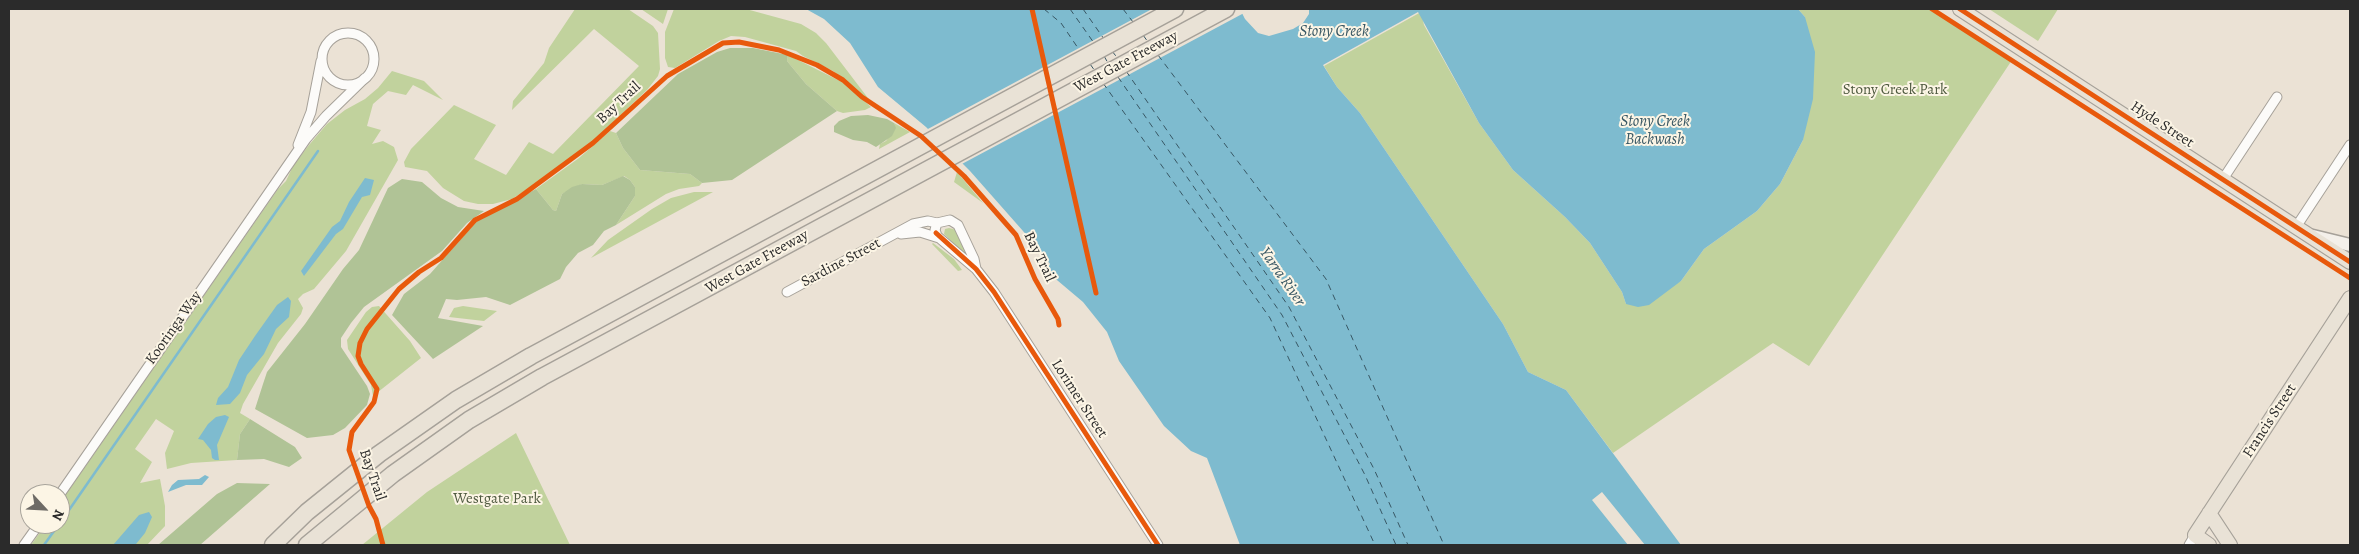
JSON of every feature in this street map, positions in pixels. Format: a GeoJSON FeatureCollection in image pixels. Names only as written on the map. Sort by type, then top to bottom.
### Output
{"type":"FeatureCollection","features":[{"type":"Feature","properties":{"kind":"highway","name":"West Gate Freeway"},"geometry":{"type":"LineString","coordinates":[[273,545],[307,512],[379,454],[473,390],[531,356],[1175,9]]}},
{"type":"Feature","properties":{"kind":"highway","name":"West Gate Freeway"},"geometry":{"type":"LineString","coordinates":[[307,545],[393,474],[469,420],[542,377],[1226,9]]}},
{"type":"Feature","properties":{"kind":"main road","name":"Hyde Street"},"geometry":{"type":"LineString","coordinates":[[1960,9],[2350,262]]}},
{"type":"Feature","properties":{"kind":"main road"},"geometry":{"type":"LineString","coordinates":[[2302,231],[2350,245]]}},
{"type":"Feature","properties":{"kind":"main road","name":"Francis Street"},"geometry":{"type":"LineString","coordinates":[[2192,540],[2350,298]]}},
{"type":"Feature","properties":{"kind":"main road"},"geometry":{"type":"LineString","coordinates":[[2210,514],[2230,545]]}},
{"type":"Feature","properties":{"kind":"main road"},"geometry":{"type":"LineString","coordinates":[[2192,540],[2209,545]]}},
{"type":"Feature","properties":{"kind":"street"},"geometry":{"type":"LineString","coordinates":[[347,33],[363,38],[369,45],[373,58],[370,72],[365,78],[351,85],[336,82],[324,70],[322,53],[329,42],[339,35],[347,33]]}},
{"type":"Feature","properties":{"kind":"street","name":"Kooringa Way"},"geometry":{"type":"LineString","coordinates":[[289,163],[311,112],[322,53]]}},
{"type":"Feature","properties":{"kind":"street","name":"Kooringa Way"},"geometry":{"type":"LineString","coordinates":[[67,484],[289,163],[321,121],[365,78]]}},
{"type":"Feature","properties":{"kind":"street"},"geometry":{"type":"LineString","coordinates":[[2224,179],[2277,97]]}},
{"type":"Feature","properties":{"kind":"street"},"geometry":{"type":"LineString","coordinates":[[2302,231],[2350,145]]}},
{"type":"Feature","properties":{"kind":"street","name":"Lorimer Street"},"geometry":{"type":"LineString","coordinates":[[937,223],[950,220],[958,224],[974,259],[976,268]]}},
{"type":"Feature","properties":{"kind":"street","name":"Sardine Street"},"geometry":{"type":"LineString","coordinates":[[787,292],[916,223],[928,221],[937,223]]}},
{"type":"Feature","properties":{"kind":"street"},"geometry":{"type":"LineString","coordinates":[[937,223],[935,230],[939,238]]}},
{"type":"Feature","properties":{"kind":"street","name":"Sardine Street"},"geometry":{"type":"LineString","coordinates":[[895,235],[920,232],[939,238]]}},
{"type":"Feature","properties":{"kind":"street","name":"Lorimer Street"},"geometry":{"type":"LineString","coordinates":[[939,238],[976,268],[1033,350],[1158,545]]}},
{"type":"Feature","properties":{"kind":"street"},"geometry":{"type":"LineString","coordinates":[[24,545],[32,534]]}},
{"type":"Feature","properties":{"kind":"green space"},"geometry":{"type":"Polygon","coordinates":[[[575,9],[628,9],[653,26],[658,33],[660,69],[658,76],[647,90],[593,141],[512,199],[493,204],[478,204],[464,201],[443,188],[427,171],[405,167],[404,162],[411,149],[454,105],[496,125],[474,159],[506,175],[529,142],[553,154],[639,66],[594,29],[512,110],[513,101],[544,63],[549,48],[575,9]]]}},
{"type":"Feature","properties":{"kind":"green space"},"geometry":{"type":"Polygon","coordinates":[[[641,9],[668,9],[663,24],[641,9]]]}},
{"type":"Feature","properties":{"kind":"green space"},"geometry":{"type":"Polygon","coordinates":[[[674,9],[746,9],[801,24],[816,33],[826,43],[871,102],[833,71],[796,51],[745,37],[731,36],[719,41],[675,68],[668,67],[665,58],[665,32],[674,9]]]}},
{"type":"Feature","properties":{"kind":"green space","name":"Stony Creek Park"},"geometry":{"type":"Polygon","coordinates":[[[1798,9],[1935,9],[2012,60],[1809,366],[1773,343],[1613,453],[1566,390],[1528,372],[1503,324],[1360,113],[1337,87],[1324,66],[1421,12],[1424,25],[1479,123],[1513,170],[1565,217],[1590,243],[1622,292],[1626,304],[1681,281],[1704,249],[1757,211],[1780,184],[1803,140],[1805,17],[1798,9]]]}},
{"type":"Feature","properties":{"kind":"green space"},"geometry":{"type":"Polygon","coordinates":[[[1989,9],[2058,9],[2038,41],[1989,9]]]}},
{"type":"Feature","properties":{"kind":"green space"},"geometry":{"type":"Polygon","coordinates":[[[730,48],[753,48],[788,55],[787,61],[806,84],[837,111],[732,180],[702,183],[690,174],[640,170],[623,148],[616,133],[678,74],[717,52],[730,48]]]}},
{"type":"Feature","properties":{"kind":"green space"},"geometry":{"type":"Polygon","coordinates":[[[788,55],[846,84],[871,107],[865,110],[843,113],[837,111],[806,84],[787,61],[788,55]]]}},
{"type":"Feature","properties":{"kind":"green space"},"geometry":{"type":"Polygon","coordinates":[[[392,71],[424,81],[443,100],[413,85],[406,95],[388,91],[373,104],[367,126],[381,130],[372,144],[383,141],[394,147],[398,160],[346,251],[314,289],[303,294],[298,299],[303,308],[301,314],[278,343],[243,404],[240,413],[250,419],[240,434],[237,460],[191,463],[167,469],[165,453],[174,431],[156,419],[135,449],[152,462],[140,483],[160,479],[165,506],[165,526],[147,545],[31,545],[39,534],[70,534],[70,489],[278,189],[286,181],[293,166],[309,145],[327,124],[378,88],[392,71]]]}},
{"type":"Feature","properties":{"kind":"green space"},"geometry":{"type":"Polygon","coordinates":[[[868,115],[887,119],[894,123],[896,128],[892,136],[876,147],[867,142],[853,140],[834,132],[834,126],[839,121],[851,116],[868,115]]]}},
{"type":"Feature","properties":{"kind":"green space"},"geometry":{"type":"Polygon","coordinates":[[[894,123],[910,132],[879,149],[880,144],[886,141],[895,128],[894,123]]]}},
{"type":"Feature","properties":{"kind":"green space"},"geometry":{"type":"Polygon","coordinates":[[[610,131],[616,133],[623,148],[640,170],[690,174],[702,183],[699,186],[679,189],[666,194],[616,225],[635,196],[635,187],[624,176],[602,185],[582,184],[562,194],[556,211],[553,210],[536,189],[579,158],[610,131]]]}},
{"type":"Feature","properties":{"kind":"green space"},"geometry":{"type":"Polygon","coordinates":[[[957,172],[983,203],[954,182],[957,172]]]}},
{"type":"Feature","properties":{"kind":"green space"},"geometry":{"type":"Polygon","coordinates":[[[623,176],[630,180],[635,187],[635,196],[616,225],[604,231],[593,245],[578,253],[566,267],[560,279],[510,305],[486,297],[457,300],[446,299],[438,318],[483,326],[433,359],[392,315],[404,294],[430,274],[477,221],[536,189],[553,210],[556,211],[562,194],[572,187],[582,184],[602,185],[623,176]]]}},
{"type":"Feature","properties":{"kind":"green space"},"geometry":{"type":"Polygon","coordinates":[[[402,179],[422,182],[441,198],[458,207],[484,211],[467,223],[442,251],[364,307],[351,323],[341,338],[341,347],[367,386],[370,394],[367,405],[345,428],[333,435],[307,438],[255,409],[267,372],[359,250],[388,188],[402,179]]]}},
{"type":"Feature","properties":{"kind":"green space"},"geometry":{"type":"Polygon","coordinates":[[[694,192],[713,192],[591,258],[608,240],[652,209],[671,198],[694,192]]]}},
{"type":"Feature","properties":{"kind":"green space"},"geometry":{"type":"Polygon","coordinates":[[[945,229],[957,230],[968,258],[944,234],[945,229]]]}},
{"type":"Feature","properties":{"kind":"green space"},"geometry":{"type":"Polygon","coordinates":[[[933,243],[954,259],[962,270],[958,271],[933,243]]]}},
{"type":"Feature","properties":{"kind":"green space"},"geometry":{"type":"Polygon","coordinates":[[[379,306],[410,341],[421,358],[373,396],[371,385],[348,349],[347,340],[366,312],[372,307],[379,306]]]}},
{"type":"Feature","properties":{"kind":"green space"},"geometry":{"type":"Polygon","coordinates":[[[463,306],[497,311],[484,321],[449,317],[454,308],[463,306]]]}},
{"type":"Feature","properties":{"kind":"green space"},"geometry":{"type":"Polygon","coordinates":[[[250,419],[295,447],[302,458],[289,467],[264,459],[237,460],[240,434],[250,419]]]}},
{"type":"Feature","properties":{"kind":"green space","name":"Westgate Park"},"geometry":{"type":"Polygon","coordinates":[[[516,433],[570,545],[362,545],[427,492],[516,433]]]}},
{"type":"Feature","properties":{"kind":"green space"},"geometry":{"type":"Polygon","coordinates":[[[237,483],[270,484],[200,545],[158,545],[217,494],[237,483]]]}},
{"type":"Feature","properties":{"kind":"water"},"geometry":{"type":"Polygon","coordinates":[[[806,9],[1240,9],[1245,19],[1258,33],[1269,36],[1293,29],[1303,23],[1309,14],[1309,9],[1798,9],[1805,17],[1815,52],[1813,99],[1803,140],[1780,184],[1757,211],[1704,249],[1681,281],[1649,305],[1638,307],[1626,304],[1622,292],[1590,243],[1565,217],[1513,170],[1479,123],[1418,12],[1323,65],[1337,87],[1360,113],[1503,324],[1528,372],[1566,390],[1681,545],[1240,545],[1207,458],[1191,451],[1164,426],[1119,361],[1107,332],[1083,302],[1051,275],[1047,270],[1050,264],[1038,248],[970,171],[926,127],[878,87],[850,43],[824,19],[806,9]]]}},
{"type":"Feature","properties":{"kind":"water"},"geometry":{"type":"Polygon","coordinates":[[[365,178],[374,180],[370,195],[362,197],[343,229],[336,234],[304,276],[301,271],[332,227],[340,221],[349,202],[365,178]]]}},
{"type":"Feature","properties":{"kind":"water"},"geometry":{"type":"Polygon","coordinates":[[[288,297],[291,301],[289,317],[276,329],[264,354],[247,375],[240,393],[230,404],[216,405],[218,398],[228,387],[239,360],[255,336],[277,305],[288,297]]]}},
{"type":"Feature","properties":{"kind":"water"},"geometry":{"type":"Polygon","coordinates":[[[225,415],[229,417],[217,445],[219,460],[215,460],[212,458],[211,450],[203,440],[198,439],[208,424],[216,417],[225,415]]]}},
{"type":"Feature","properties":{"kind":"water"},"geometry":{"type":"Polygon","coordinates":[[[205,475],[209,477],[202,485],[186,485],[168,492],[178,480],[199,479],[205,475]]]}},
{"type":"Feature","properties":{"kind":"water"},"geometry":{"type":"Polygon","coordinates":[[[149,512],[152,517],[145,533],[136,544],[113,545],[139,515],[149,512]]]}},
{"type":"Feature","properties":{"kind":"pier"},"geometry":{"type":"Polygon","coordinates":[[[1152,9],[1242,9],[1244,13],[960,165],[926,130],[1152,9]]]}},
{"type":"Feature","properties":{"kind":"pier"},"geometry":{"type":"Polygon","coordinates":[[[1602,492],[1645,545],[1628,545],[1592,500],[1602,492]]]}},
{"type":"Feature","properties":{"kind":"waterway"},"geometry":{"type":"LineString","coordinates":[[70,509],[318,151]]}},
{"type":"Feature","properties":{"kind":"waterway"},"geometry":{"type":"LineString","coordinates":[[44,545],[52,534]]}},
{"type":"Feature","properties":{"kind":"ferry route"},"geometry":{"type":"LineString","coordinates":[[1032,9],[1045,70]]}},
{"type":"Feature","properties":{"kind":"ferry route"},"geometry":{"type":"LineString","coordinates":[[1044,9],[1061,23],[1080,51]]}},
{"type":"Feature","properties":{"kind":"ferry route"},"geometry":{"type":"LineString","coordinates":[[1070,9],[1094,43]]}},
{"type":"Feature","properties":{"kind":"ferry route"},"geometry":{"type":"LineString","coordinates":[[1083,9],[1104,39]]}},
{"type":"Feature","properties":{"kind":"ferry route"},"geometry":{"type":"LineString","coordinates":[[1123,9],[1133,22]]}},
{"type":"Feature","properties":{"kind":"ferry route"},"geometry":{"type":"LineString","coordinates":[[1143,35],[1148,42]]}},
{"type":"Feature","properties":{"kind":"ferry route"},"geometry":{"type":"LineString","coordinates":[[1112,51],[1119,60]]}},
{"type":"Feature","properties":{"kind":"ferry route"},"geometry":{"type":"LineString","coordinates":[[1158,55],[1326,279],[1444,545]]}},
{"type":"Feature","properties":{"kind":"ferry route"},"geometry":{"type":"LineString","coordinates":[[1104,56],[1108,63]]}},
{"type":"Feature","properties":{"kind":"ferry route"},"geometry":{"type":"LineString","coordinates":[[1090,64],[1095,71]]}},
{"type":"Feature","properties":{"kind":"ferry route"},"geometry":{"type":"LineString","coordinates":[[1126,71],[1289,307],[1374,469],[1408,545]]}},
{"type":"Feature","properties":{"kind":"ferry route"},"geometry":{"type":"LineString","coordinates":[[1118,77],[1282,315],[1365,475],[1396,545]]}},
{"type":"Feature","properties":{"kind":"ferry route"},"geometry":{"type":"LineString","coordinates":[[1103,83],[1270,318],[1375,545]]}},
{"type":"Feature","properties":{"kind":"ferry route"},"geometry":{"type":"LineString","coordinates":[[1049,86],[1051,94]]}},
{"type":"Feature","properties":{"kind":"ferry route"},"geometry":{"type":"LineString","coordinates":[[1055,110],[1096,293]]}},
{"type":"Feature","properties":{"kind":"cycle path"},"geometry":{"type":"LineString","coordinates":[[1032,9],[1096,293]]}},
{"type":"Feature","properties":{"kind":"cycle path"},"geometry":{"type":"LineString","coordinates":[[1932,9],[2350,278]]}},
{"type":"Feature","properties":{"kind":"cycle path"},"geometry":{"type":"LineString","coordinates":[[1960,9],[2350,262]]}},
{"type":"Feature","properties":{"kind":"cycle path","name":"Bay Trail"},"geometry":{"type":"LineString","coordinates":[[383,545],[376,519],[369,506],[349,450],[352,432],[374,402],[377,389],[358,356],[360,343],[367,329],[399,289],[419,272],[441,258],[475,220],[517,199],[593,143],[667,76],[723,43],[739,42],[779,50],[817,65],[843,80],[862,97],[921,136],[964,176],[1016,235],[1035,279],[1058,319],[1059,325]]}},
{"type":"Feature","properties":{"kind":"cycle path"},"geometry":{"type":"LineString","coordinates":[[936,233],[976,269],[994,292],[1158,545]]}},
{"type":"Feature","properties":{"kind":"water label","name":"Stony Creek"},"geometry":{"type":"Point","coordinates":[1334,32]}},
{"type":"Feature","properties":{"kind":"water label","name":"Stony Creek Backwash"},"geometry":{"type":"Point","coordinates":[1655,131]}},
{"type":"Feature","properties":{"kind":"water label","name":"Yarra River"},"geometry":{"type":"Point","coordinates":[1282,277]}}]}
